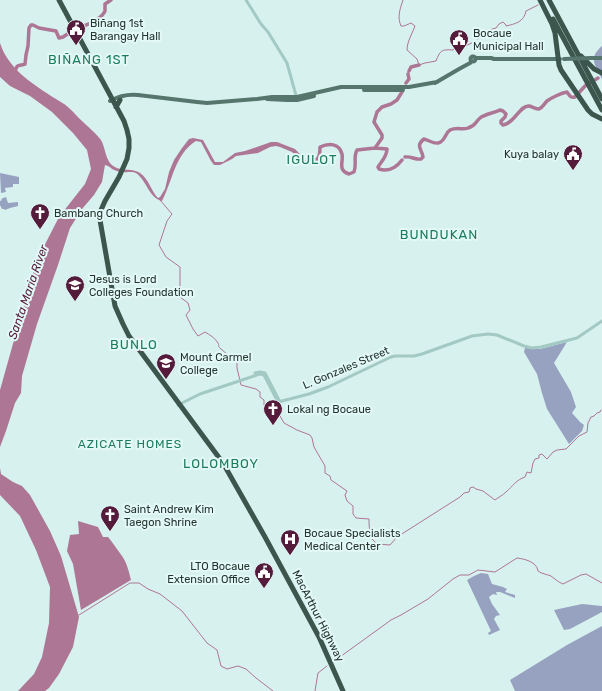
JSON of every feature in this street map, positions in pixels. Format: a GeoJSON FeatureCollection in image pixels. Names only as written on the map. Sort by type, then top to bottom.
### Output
{"type":"FeatureCollection","features":[{"type":"Feature","properties":{"kind":"highway","name":"MacArthur Highway"},"geometry":{"type":"LineString","coordinates":[[58,0],[125,123],[129,139],[129,152],[105,201],[100,216],[115,306],[122,324],[221,465],[315,636],[340,691]]}},
{"type":"Feature","properties":{"kind":"highway"},"geometry":{"type":"LineString","coordinates":[[540,0],[555,33],[558,59],[561,70],[588,110],[592,114],[602,119]]}},
{"type":"Feature","properties":{"kind":"highway"},"geometry":{"type":"LineString","coordinates":[[543,0],[602,100]]}},
{"type":"Feature","properties":{"kind":"highway"},"geometry":{"type":"LineString","coordinates":[[549,0],[577,53],[588,78]]}},
{"type":"Feature","properties":{"kind":"highway"},"geometry":{"type":"LineString","coordinates":[[577,53],[594,69],[602,73]]}},
{"type":"Feature","properties":{"kind":"highway"},"geometry":{"type":"LineString","coordinates":[[593,87],[602,110]]}},
{"type":"Feature","properties":{"kind":"highway"},"geometry":{"type":"LineString","coordinates":[[113,103],[120,100]]}},
{"type":"Feature","properties":{"kind":"highway","name":"MacArthur Highway"},"geometry":{"type":"LineString","coordinates":[[178,404],[223,463],[238,489],[319,636],[343,691]]}},
{"type":"Feature","properties":{"kind":"main road"},"geometry":{"type":"LineString","coordinates":[[113,103],[122,96],[131,94],[197,102],[256,99],[287,100],[341,87],[409,88],[437,82],[473,59],[602,58]]}},
{"type":"Feature","properties":{"kind":"main road"},"geometry":{"type":"LineString","coordinates":[[120,100],[146,96]]}},
{"type":"Feature","properties":{"kind":"street"},"geometry":{"type":"LineString","coordinates":[[246,0],[287,63],[297,98]]}},
{"type":"Feature","properties":{"kind":"street","name":"L. Gonzales Street"},"geometry":{"type":"LineString","coordinates":[[178,404],[200,394],[260,372],[265,373],[279,402],[328,387],[391,357],[414,356],[422,354],[472,336],[494,334],[524,346],[532,348],[541,347],[577,338],[602,321]]}},
{"type":"Feature","properties":{"kind":"shaded area"},"geometry":{"type":"Polygon","coordinates":[[[602,46],[602,79],[595,66],[594,58],[595,54],[602,46]]]}},
{"type":"Feature","properties":{"kind":"shaded area"},"geometry":{"type":"Polygon","coordinates":[[[0,173],[19,177],[19,184],[13,184],[13,187],[5,188],[6,192],[1,193],[0,173]]]}},
{"type":"Feature","properties":{"kind":"shaded area"},"geometry":{"type":"Polygon","coordinates":[[[6,197],[8,203],[18,202],[18,206],[5,210],[2,209],[0,201],[6,197]]]}},
{"type":"Feature","properties":{"kind":"shaded area"},"geometry":{"type":"Polygon","coordinates":[[[567,342],[554,363],[571,392],[576,407],[572,413],[584,425],[582,431],[569,444],[547,409],[537,374],[524,352],[525,348],[540,349],[567,342]]]}},
{"type":"Feature","properties":{"kind":"shaded area"},"geometry":{"type":"Polygon","coordinates":[[[481,573],[488,574],[492,584],[503,587],[507,589],[505,592],[515,595],[515,598],[500,592],[496,592],[497,595],[493,594],[489,597],[500,615],[496,616],[494,619],[500,630],[489,635],[488,633],[491,631],[467,580],[481,573]]]}},
{"type":"Feature","properties":{"kind":"shaded area"},"geometry":{"type":"Polygon","coordinates":[[[582,604],[602,606],[602,612],[570,629],[564,630],[554,610],[582,604]]]}},
{"type":"Feature","properties":{"kind":"shaded area"},"geometry":{"type":"Polygon","coordinates":[[[602,626],[602,691],[515,691],[510,680],[567,645],[602,626]]]}},
{"type":"Feature","properties":{"kind":"water","name":"Santa Maria River"},"geometry":{"type":"Polygon","coordinates":[[[0,43],[8,60],[21,74],[67,106],[97,135],[101,140],[110,163],[113,166],[140,173],[146,178],[158,198],[165,189],[169,172],[174,160],[189,139],[193,138],[203,140],[215,162],[223,162],[235,153],[271,142],[277,142],[295,149],[304,158],[301,161],[292,152],[276,146],[270,147],[258,153],[236,156],[220,165],[214,165],[201,142],[196,141],[189,146],[179,160],[162,201],[151,193],[140,176],[136,173],[114,170],[105,165],[102,182],[70,228],[37,324],[22,376],[21,393],[15,403],[0,447],[0,390],[36,262],[59,217],[85,184],[91,169],[87,150],[73,133],[52,112],[30,96],[10,86],[0,77],[0,43]]]}},
{"type":"Feature","properties":{"kind":"water"},"geometry":{"type":"Polygon","coordinates":[[[0,468],[1,474],[22,486],[30,495],[50,531],[61,556],[79,617],[73,647],[59,674],[45,691],[18,691],[34,674],[42,657],[49,623],[50,587],[36,550],[20,516],[0,495],[0,468]]]}},
{"type":"Feature","properties":{"kind":"water"},"geometry":{"type":"Polygon","coordinates":[[[78,521],[98,527],[103,537],[108,537],[124,559],[131,580],[81,610],[73,564],[67,551],[70,535],[79,534],[78,521]]]}},
{"type":"Feature","properties":{"kind":"waterway"},"geometry":{"type":"LineString","coordinates":[[77,29],[100,17],[105,11],[105,4],[111,0]]}},
{"type":"Feature","properties":{"kind":"waterway"},"geometry":{"type":"LineString","coordinates":[[403,0],[399,13],[399,19],[401,26],[411,23],[415,26],[407,50],[417,59],[419,65],[436,61],[443,50],[453,50],[458,44],[465,46],[474,42]]}},
{"type":"Feature","properties":{"kind":"waterway"},"geometry":{"type":"LineString","coordinates":[[478,39],[481,35],[486,34],[489,30],[496,28],[503,22],[506,26],[519,22],[525,15],[526,11],[538,5]]}},
{"type":"Feature","properties":{"kind":"waterway"},"geometry":{"type":"LineString","coordinates":[[14,74],[18,66],[25,64],[29,28],[31,25],[56,31],[59,38],[72,31]]}},
{"type":"Feature","properties":{"kind":"waterway"},"geometry":{"type":"LineString","coordinates":[[409,71],[411,67],[419,65]]}},
{"type":"Feature","properties":{"kind":"waterway"},"geometry":{"type":"LineString","coordinates":[[406,83],[409,79],[408,74]]}},
{"type":"Feature","properties":{"kind":"waterway"},"geometry":{"type":"LineString","coordinates":[[405,157],[421,159],[423,157],[419,146],[421,141],[424,139],[438,143],[444,139],[450,130],[466,129],[474,125],[478,119],[500,110],[506,114],[501,123],[503,125],[507,124],[526,106],[539,109],[547,101],[559,94],[567,92],[571,97],[575,97],[585,86],[598,78]]}},
{"type":"Feature","properties":{"kind":"waterway"},"geometry":{"type":"LineString","coordinates":[[375,148],[382,138],[382,135],[374,122],[377,112],[382,107],[397,100],[402,92]]}},
{"type":"Feature","properties":{"kind":"waterway"},"geometry":{"type":"LineString","coordinates":[[300,158],[309,163],[312,162],[318,158],[320,147],[333,145],[341,150],[342,169],[349,174],[354,172],[355,155],[357,150],[375,148],[387,149],[387,152],[378,167],[379,169],[392,169],[402,160]]}},
{"type":"Feature","properties":{"kind":"waterway"},"geometry":{"type":"LineString","coordinates":[[160,200],[172,214],[167,221],[159,245],[166,257],[180,267],[180,297],[188,303],[190,310],[186,315],[193,329],[198,336],[205,332],[211,335],[217,341],[219,347],[237,361],[241,385],[256,389],[260,392],[260,397],[264,400],[264,405],[267,409],[280,416],[284,423],[310,435],[314,447],[325,466],[325,473],[330,476],[331,480],[347,491],[345,495],[347,501],[353,506],[353,514],[356,518],[369,519],[369,528],[372,539],[377,544],[390,545],[397,537],[464,493],[469,492],[470,488],[473,487],[483,491],[495,500],[505,493],[517,481],[525,477],[527,472],[531,473],[533,463],[535,459],[539,458],[539,455],[542,454],[547,459],[553,452],[566,449],[579,436],[587,432],[588,423],[591,417],[601,410]]}},
{"type":"Feature","properties":{"kind":"waterway"},"geometry":{"type":"LineString","coordinates":[[333,662],[391,620],[428,599],[460,575],[469,575],[478,570],[495,572],[517,558],[533,563],[538,571],[551,576],[563,584],[586,574],[602,583]]}},
{"type":"Feature","properties":{"kind":"waterway"},"geometry":{"type":"LineString","coordinates":[[79,615],[130,583],[139,583],[160,594],[182,611],[207,643],[217,650],[221,666],[227,669],[238,666],[246,669],[273,691]]}},
{"type":"Feature","properties":{"kind":"waterway"},"geometry":{"type":"LineString","coordinates":[[315,691],[318,673],[327,666]]}},
{"type":"Feature","properties":{"kind":"place","name":"Biñang 1st Barangay Hall"},"geometry":{"type":"Point","coordinates":[76,46]}},
{"type":"Feature","properties":{"kind":"place","name":"Bocaue Municipal Hall"},"geometry":{"type":"Point","coordinates":[459,56]}},
{"type":"Feature","properties":{"kind":"place","name":"Kuya balay"},"geometry":{"type":"Point","coordinates":[573,171]}},
{"type":"Feature","properties":{"kind":"place","name":"Bambang Church"},"geometry":{"type":"Point","coordinates":[40,230]}},
{"type":"Feature","properties":{"kind":"place","name":"Jesus is Lord Colleges Foundation"},"geometry":{"type":"Point","coordinates":[75,302]}},
{"type":"Feature","properties":{"kind":"place","name":"Mount Carmel College"},"geometry":{"type":"Point","coordinates":[166,380]}},
{"type":"Feature","properties":{"kind":"place","name":"Lokal ng Bocaue"},"geometry":{"type":"Point","coordinates":[273,426]}},
{"type":"Feature","properties":{"kind":"place","name":"Saint Andrew Kim Taegon Shrine"},"geometry":{"type":"Point","coordinates":[110,532]}},
{"type":"Feature","properties":{"kind":"place","name":"Bocaue Specialists Medical Center"},"geometry":{"type":"Point","coordinates":[290,556]}},
{"type":"Feature","properties":{"kind":"place","name":"LTO Bocaue Extension Office"},"geometry":{"type":"Point","coordinates":[264,589]}},
{"type":"Feature","properties":{"kind":"district","name":"BIÑANG 1ST"},"geometry":{"type":"Point","coordinates":[89,59]}},
{"type":"Feature","properties":{"kind":"district","name":"IGULOT"},"geometry":{"type":"Point","coordinates":[312,159]}},
{"type":"Feature","properties":{"kind":"district","name":"BUNDUKAN"},"geometry":{"type":"Point","coordinates":[439,234]}},
{"type":"Feature","properties":{"kind":"district","name":"BUNLO"},"geometry":{"type":"Point","coordinates":[134,344]}},
{"type":"Feature","properties":{"kind":"district","name":"AZICATE HOMES"},"geometry":{"type":"Point","coordinates":[130,444]}},
{"type":"Feature","properties":{"kind":"district","name":"LOLOMBOY"},"geometry":{"type":"Point","coordinates":[221,463]}}]}
